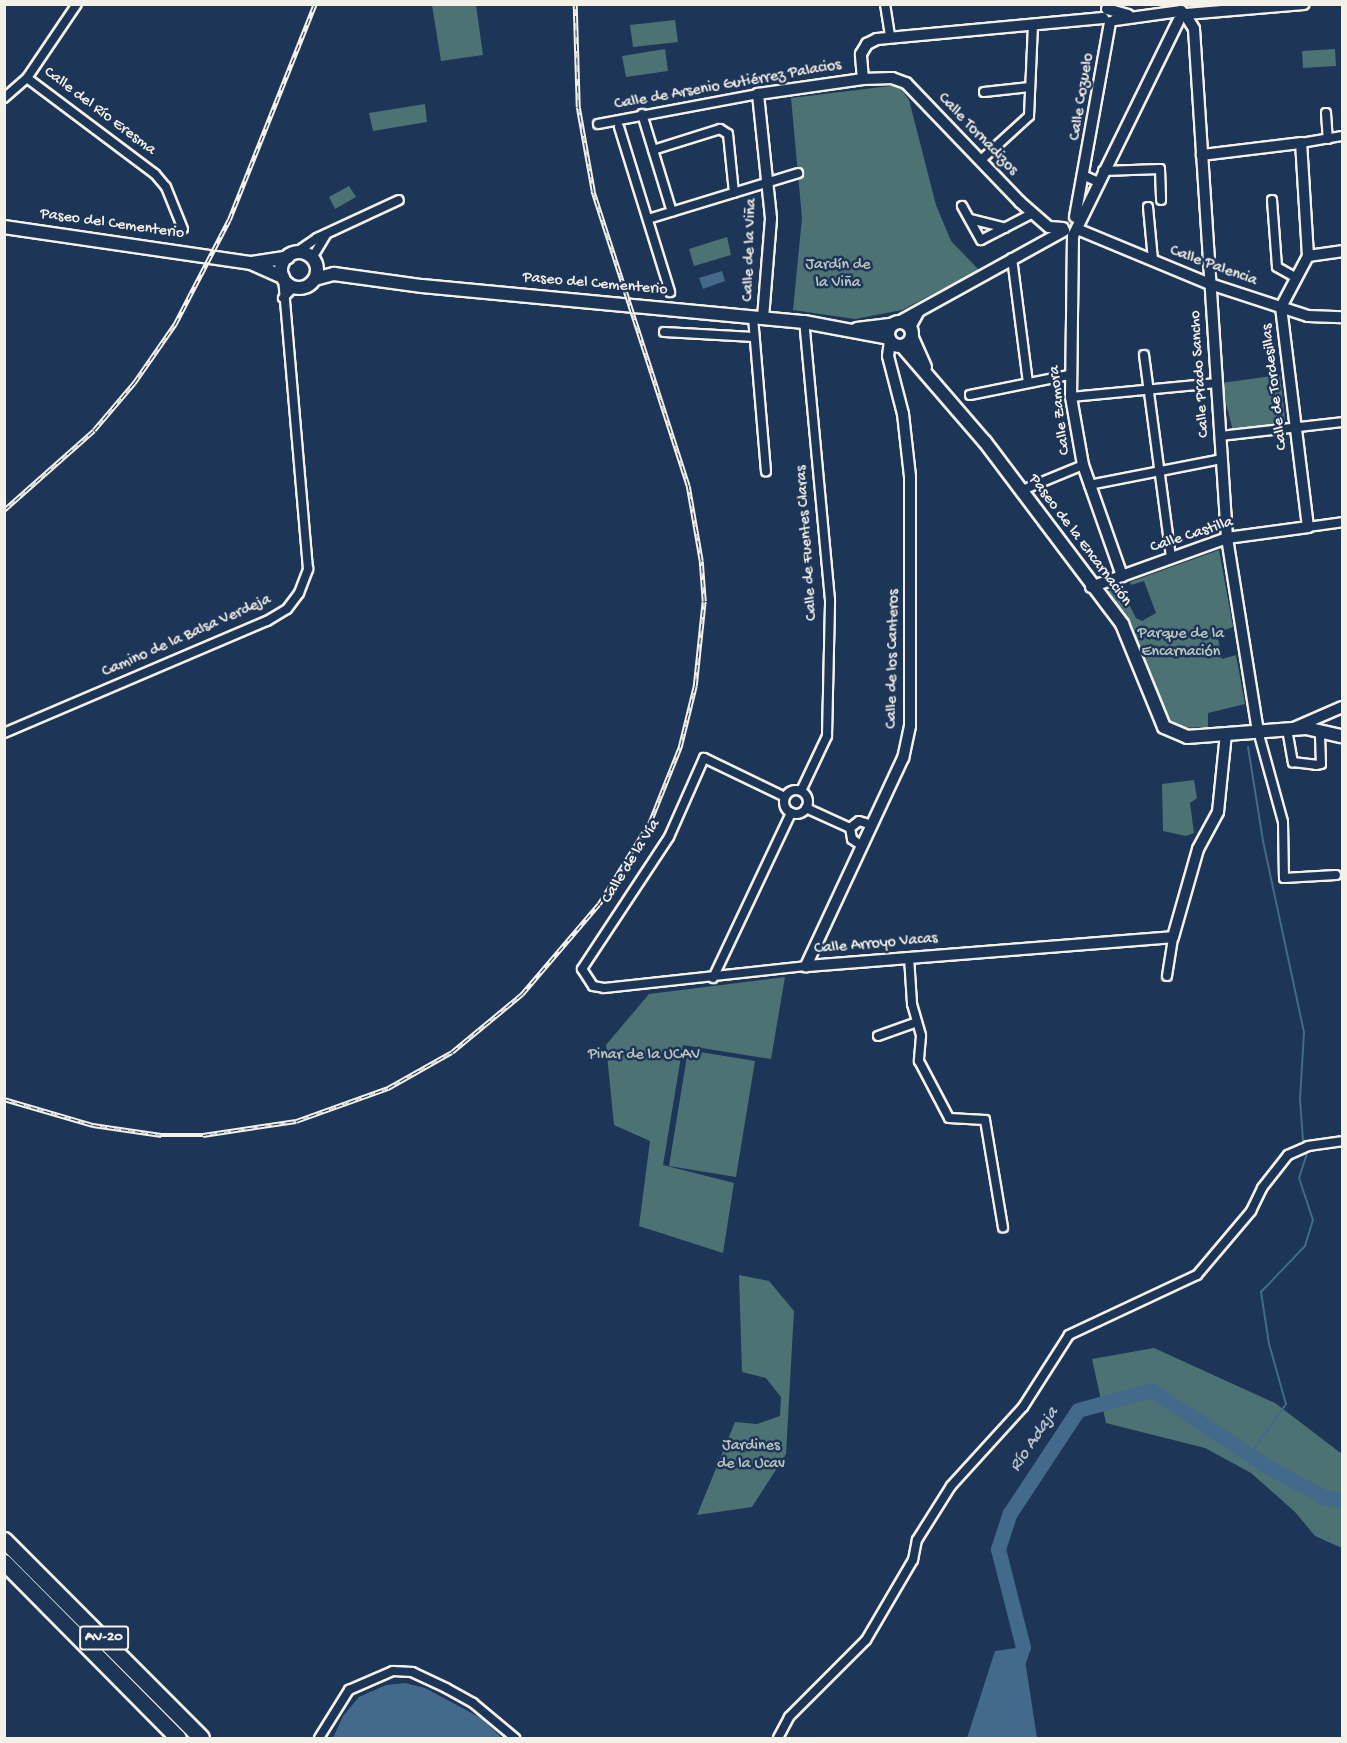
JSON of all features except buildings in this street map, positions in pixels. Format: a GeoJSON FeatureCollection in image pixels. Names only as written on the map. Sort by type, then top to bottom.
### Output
{"type":"FeatureCollection","features":[{"type":"Feature","properties":{"kind":"highway","name":"AV-20"},"geometry":{"type":"LineString","coordinates":[[4,1540],[201,1738]]}},
{"type":"Feature","properties":{"kind":"highway","name":"AV-20"},"geometry":{"type":"LineString","coordinates":[[4,1562],[178,1738]]}},
{"type":"Feature","properties":{"kind":"main road","name":"Paseo del Cementerio"},"geometry":{"type":"LineString","coordinates":[[4,227],[251,263],[283,277]]}},
{"type":"Feature","properties":{"kind":"main road","name":"Paseo del Cementerio"},"geometry":{"type":"LineString","coordinates":[[251,263],[292,255]]}},
{"type":"Feature","properties":{"kind":"main road"},"geometry":{"type":"LineString","coordinates":[[292,255],[314,261],[315,279],[306,287],[294,287],[283,277],[282,266],[292,255]]}},
{"type":"Feature","properties":{"kind":"main road","name":"Paseo del Cementerio"},"geometry":{"type":"LineString","coordinates":[[314,261],[334,274]]}},
{"type":"Feature","properties":{"kind":"main road","name":"Paseo del Cementerio"},"geometry":{"type":"LineString","coordinates":[[315,279],[334,274],[422,286],[804,322],[900,339]]}},
{"type":"Feature","properties":{"kind":"main road","name":"Paseo del Cementerio"},"geometry":{"type":"LineString","coordinates":[[853,329],[894,324]]}},
{"type":"Feature","properties":{"kind":"main road"},"geometry":{"type":"LineString","coordinates":[[894,324],[900,339]]}},
{"type":"Feature","properties":{"kind":"main road"},"geometry":{"type":"LineString","coordinates":[[894,324],[900,339]]}},
{"type":"Feature","properties":{"kind":"main road","name":"Paseo de la Encarnación"},"geometry":{"type":"LineString","coordinates":[[900,339],[1020,491],[1090,587],[1122,624],[1164,727],[1187,736],[1290,729],[1320,731],[1342,736]]}},
{"type":"Feature","properties":{"kind":"street"},"geometry":{"type":"LineString","coordinates":[[27,78],[77,4]]}},
{"type":"Feature","properties":{"kind":"street"},"geometry":{"type":"LineString","coordinates":[[885,4],[890,38]]}},
{"type":"Feature","properties":{"kind":"street"},"geometry":{"type":"LineString","coordinates":[[863,79],[861,54],[867,44],[890,38],[1033,25],[1109,12],[1137,17],[1241,7],[1304,4]]}},
{"type":"Feature","properties":{"kind":"street","name":"Calle Cozuelo"},"geometry":{"type":"LineString","coordinates":[[1071,228],[1085,176],[1109,12]]}},
{"type":"Feature","properties":{"kind":"street","name":"Calle Prado Sancho"},"geometry":{"type":"LineString","coordinates":[[1180,13],[1194,29],[1227,538],[1258,731]]}},
{"type":"Feature","properties":{"kind":"street","name":"Calle Zamora"},"geometry":{"type":"LineString","coordinates":[[1122,576],[1083,465],[1071,397],[1069,375],[1071,228],[1098,182],[1180,13]]}},
{"type":"Feature","properties":{"kind":"street"},"geometry":{"type":"LineString","coordinates":[[981,160],[1029,116],[1033,25]]}},
{"type":"Feature","properties":{"kind":"street","name":"Calle del Río Eresma"},"geometry":{"type":"LineString","coordinates":[[4,98],[27,78],[149,168],[166,187],[183,229]]}},
{"type":"Feature","properties":{"kind":"street","name":"Calle Tornadizos"},"geometry":{"type":"LineString","coordinates":[[863,79],[892,78],[906,83],[1033,213],[1049,227],[1071,228]]}},
{"type":"Feature","properties":{"kind":"street","name":"Calle de Arsenio Gutiérrez Palacios"},"geometry":{"type":"LineString","coordinates":[[598,124],[758,94],[863,79]]}},
{"type":"Feature","properties":{"kind":"street"},"geometry":{"type":"LineString","coordinates":[[984,92],[1030,87]]}},
{"type":"Feature","properties":{"kind":"street","name":"Calle de la Viña"},"geometry":{"type":"LineString","coordinates":[[758,94],[771,218],[758,318]]}},
{"type":"Feature","properties":{"kind":"street"},"geometry":{"type":"LineString","coordinates":[[1326,113],[1328,139]]}},
{"type":"Feature","properties":{"kind":"street"},"geometry":{"type":"LineString","coordinates":[[642,114],[672,212]]}},
{"type":"Feature","properties":{"kind":"street"},"geometry":{"type":"LineString","coordinates":[[620,127],[670,292]]}},
{"type":"Feature","properties":{"kind":"street","name":"Calle de la Viña"},"geometry":{"type":"LineString","coordinates":[[653,150],[720,129],[728,134],[734,192]]}},
{"type":"Feature","properties":{"kind":"street"},"geometry":{"type":"LineString","coordinates":[[1202,155],[1342,136]]}},
{"type":"Feature","properties":{"kind":"street"},"geometry":{"type":"LineString","coordinates":[[1301,143],[1308,256],[1342,251]]}},
{"type":"Feature","properties":{"kind":"street"},"geometry":{"type":"LineString","coordinates":[[1103,171],[1160,169],[1161,200]]}},
{"type":"Feature","properties":{"kind":"street","name":"Calle de la Viña"},"geometry":{"type":"LineString","coordinates":[[648,219],[798,173]]}},
{"type":"Feature","properties":{"kind":"street"},"geometry":{"type":"LineString","coordinates":[[1085,176],[1098,182]]}},
{"type":"Feature","properties":{"kind":"street"},"geometry":{"type":"LineString","coordinates":[[292,255],[328,233],[399,200]]}},
{"type":"Feature","properties":{"kind":"street"},"geometry":{"type":"LineString","coordinates":[[1272,200],[1277,267],[1295,277]]}},
{"type":"Feature","properties":{"kind":"street"},"geometry":{"type":"LineString","coordinates":[[962,206],[981,240],[1033,213]]}},
{"type":"Feature","properties":{"kind":"street"},"geometry":{"type":"LineString","coordinates":[[1148,207],[1153,260]]}},
{"type":"Feature","properties":{"kind":"street"},"geometry":{"type":"LineString","coordinates":[[970,219],[1005,228]]}},
{"type":"Feature","properties":{"kind":"street","name":"Calle Palencia"},"geometry":{"type":"LineString","coordinates":[[1071,228],[1210,284],[1317,318],[1342,317]]}},
{"type":"Feature","properties":{"kind":"street","name":"Paseo del Cementerio"},"geometry":{"type":"LineString","coordinates":[[894,324],[1071,228]]}},
{"type":"Feature","properties":{"kind":"street"},"geometry":{"type":"LineString","coordinates":[[314,261],[328,233]]}},
{"type":"Feature","properties":{"kind":"street","name":"Calle de Tordesillas"},"geometry":{"type":"LineString","coordinates":[[1308,256],[1281,307],[1308,527]]}},
{"type":"Feature","properties":{"kind":"street"},"geometry":{"type":"LineString","coordinates":[[1012,258],[1028,383]]}},
{"type":"Feature","properties":{"kind":"street","name":"Camino de la Balsa Verdeja"},"geometry":{"type":"LineString","coordinates":[[4,733],[267,621],[287,609],[299,593],[308,569],[283,277]]}},
{"type":"Feature","properties":{"kind":"street"},"geometry":{"type":"LineString","coordinates":[[283,298],[294,287]]}},
{"type":"Feature","properties":{"kind":"street","name":"Paseo del Cementerio"},"geometry":{"type":"LineString","coordinates":[[900,339],[921,309]]}},
{"type":"Feature","properties":{"kind":"street"},"geometry":{"type":"LineString","coordinates":[[758,318],[754,337],[766,471]]}},
{"type":"Feature","properties":{"kind":"street","name":"Calle de Fuentes Claras"},"geometry":{"type":"LineString","coordinates":[[801,791],[827,736],[830,600],[804,322]]}},
{"type":"Feature","properties":{"kind":"street"},"geometry":{"type":"LineString","coordinates":[[664,332],[754,337]]}},
{"type":"Feature","properties":{"kind":"street","name":"Calle de los Canteros"},"geometry":{"type":"LineString","coordinates":[[806,966],[903,758],[910,726],[910,476],[903,414],[891,368],[900,339]]}},
{"type":"Feature","properties":{"kind":"street"},"geometry":{"type":"LineString","coordinates":[[1144,354],[1158,474],[1171,558]]}},
{"type":"Feature","properties":{"kind":"street"},"geometry":{"type":"LineString","coordinates":[[970,395],[1069,375]]}},
{"type":"Feature","properties":{"kind":"street"},"geometry":{"type":"LineString","coordinates":[[1071,397],[1217,383]]}},
{"type":"Feature","properties":{"kind":"street"},"geometry":{"type":"LineString","coordinates":[[1220,436],[1342,422]]}},
{"type":"Feature","properties":{"kind":"street"},"geometry":{"type":"LineString","coordinates":[[1089,485],[1158,474],[1222,459]]}},
{"type":"Feature","properties":{"kind":"street"},"geometry":{"type":"LineString","coordinates":[[1020,491],[1083,465]]}},
{"type":"Feature","properties":{"kind":"street","name":"Calle Castilla"},"geometry":{"type":"LineString","coordinates":[[1090,587],[1227,538],[1342,522]]}},
{"type":"Feature","properties":{"kind":"street"},"geometry":{"type":"LineString","coordinates":[[1320,731],[1322,764],[1293,762],[1290,729],[1342,707]]}},
{"type":"Feature","properties":{"kind":"street"},"geometry":{"type":"LineString","coordinates":[[1258,731],[1283,822],[1284,878],[1336,876]]}},
{"type":"Feature","properties":{"kind":"street"},"geometry":{"type":"LineString","coordinates":[[1167,976],[1173,937],[1198,849],[1218,812],[1235,733]]}},
{"type":"Feature","properties":{"kind":"street","name":"Calle de la Vía"},"geometry":{"type":"LineString","coordinates":[[586,979],[582,969],[586,959],[669,837],[704,758],[785,797]]}},
{"type":"Feature","properties":{"kind":"street"},"geometry":{"type":"LineString","coordinates":[[791,813],[786,808],[785,797],[794,790],[801,791],[808,801],[806,808]]}},
{"type":"Feature","properties":{"kind":"street"},"geometry":{"type":"LineString","coordinates":[[713,978],[791,813],[806,808],[850,828]]}},
{"type":"Feature","properties":{"kind":"street"},"geometry":{"type":"LineString","coordinates":[[850,828],[858,821],[872,825]]}},
{"type":"Feature","properties":{"kind":"street"},"geometry":{"type":"LineString","coordinates":[[850,828],[852,839],[862,846]]}},
{"type":"Feature","properties":{"kind":"street","name":"Calle Arroyo Vacas"},"geometry":{"type":"LineString","coordinates":[[586,979],[593,986],[604,988],[713,978],[806,966],[1173,937]]}},
{"type":"Feature","properties":{"kind":"street"},"geometry":{"type":"LineString","coordinates":[[909,957],[919,1061],[949,1118],[985,1120],[1003,1227]]}},
{"type":"Feature","properties":{"kind":"street"},"geometry":{"type":"LineString","coordinates":[[878,1036],[917,1022]]}},
{"type":"Feature","properties":{"kind":"street"},"geometry":{"type":"LineString","coordinates":[[778,1738],[789,1717],[866,1640],[913,1560],[916,1540],[951,1486],[1023,1407],[1069,1335],[1197,1275],[1251,1211],[1262,1188],[1288,1155],[1325,1143],[1342,1142]]}},
{"type":"Feature","properties":{"kind":"street"},"geometry":{"type":"LineString","coordinates":[[319,1738],[349,1690],[393,1671],[412,1672],[446,1688],[473,1703],[515,1738]]}},
{"type":"Feature","properties":{"kind":"green space"},"geometry":{"type":"Polygon","coordinates":[[[432,5],[476,5],[483,55],[441,61],[432,5]]]}},
{"type":"Feature","properties":{"kind":"green space"},"geometry":{"type":"Polygon","coordinates":[[[675,20],[678,42],[633,47],[630,25],[675,20]]]}},
{"type":"Feature","properties":{"kind":"green space"},"geometry":{"type":"Polygon","coordinates":[[[665,49],[668,71],[626,77],[622,56],[665,49]]]}},
{"type":"Feature","properties":{"kind":"green space"},"geometry":{"type":"Polygon","coordinates":[[[1335,49],[1336,66],[1303,68],[1302,51],[1335,49]]]}},
{"type":"Feature","properties":{"kind":"green space","name":"Jardín de la Viña"},"geometry":{"type":"Polygon","coordinates":[[[898,85],[909,100],[936,205],[951,241],[979,270],[902,310],[855,319],[793,310],[802,218],[791,98],[898,85]]]}},
{"type":"Feature","properties":{"kind":"green space"},"geometry":{"type":"Polygon","coordinates":[[[425,104],[427,122],[373,131],[369,113],[425,104]]]}},
{"type":"Feature","properties":{"kind":"green space"},"geometry":{"type":"Polygon","coordinates":[[[349,186],[356,197],[335,209],[329,197],[349,186]]]}},
{"type":"Feature","properties":{"kind":"green space"},"geometry":{"type":"Polygon","coordinates":[[[727,237],[731,255],[694,266],[689,249],[727,237]]]}},
{"type":"Feature","properties":{"kind":"green space"},"geometry":{"type":"Polygon","coordinates":[[[1280,375],[1286,428],[1234,435],[1221,383],[1280,375]]]}},
{"type":"Feature","properties":{"kind":"green space","name":"Parque de la Encarnación"},"geometry":{"type":"Polygon","coordinates":[[[1219,550],[1233,627],[1217,633],[1222,659],[1236,655],[1245,704],[1208,713],[1208,727],[1174,728],[1167,722],[1128,621],[1102,593],[1120,587],[1136,618],[1142,621],[1156,613],[1144,581],[1131,585],[1130,582],[1219,550]]]}},
{"type":"Feature","properties":{"kind":"green space"},"geometry":{"type":"Polygon","coordinates":[[[1194,780],[1197,798],[1190,803],[1194,833],[1186,836],[1163,831],[1162,784],[1194,780]]]}},
{"type":"Feature","properties":{"kind":"green space","name":"Pinar de la UCAV"},"geometry":{"type":"Polygon","coordinates":[[[785,977],[771,1059],[683,1045],[663,1165],[734,1183],[723,1253],[639,1226],[650,1141],[614,1125],[606,1045],[649,994],[785,977]]]}},
{"type":"Feature","properties":{"kind":"green space"},"geometry":{"type":"Polygon","coordinates":[[[688,1050],[755,1061],[736,1177],[669,1166],[688,1050]]]}},
{"type":"Feature","properties":{"kind":"green space","name":"Jardines de la Ucav"},"geometry":{"type":"Polygon","coordinates":[[[739,1275],[769,1281],[794,1311],[786,1454],[752,1507],[697,1515],[735,1422],[757,1424],[780,1416],[781,1397],[766,1378],[742,1372],[739,1275]]]}},
{"type":"Feature","properties":{"kind":"green space"},"geometry":{"type":"Polygon","coordinates":[[[1154,1348],[1275,1403],[1342,1454],[1342,1548],[1315,1536],[1295,1512],[1251,1473],[1205,1448],[1106,1423],[1092,1359],[1154,1348]]]}},
{"type":"Feature","properties":{"kind":"water"},"geometry":{"type":"Polygon","coordinates":[[[722,271],[725,281],[703,289],[699,278],[722,271]]]}},
{"type":"Feature","properties":{"kind":"water"},"geometry":{"type":"Polygon","coordinates":[[[1023,1647],[1037,1738],[967,1738],[995,1651],[1023,1647]]]}},
{"type":"Feature","properties":{"kind":"water"},"geometry":{"type":"Polygon","coordinates":[[[405,1683],[425,1688],[481,1718],[502,1738],[333,1738],[343,1716],[359,1697],[386,1685],[405,1683]]]}},
{"type":"Feature","properties":{"kind":"waterway"},"geometry":{"type":"LineString","coordinates":[[1248,747],[1263,841],[1304,1032],[1300,1099],[1303,1141]]}},
{"type":"Feature","properties":{"kind":"waterway"},"geometry":{"type":"LineString","coordinates":[[1249,1455],[1286,1404],[1269,1344],[1261,1292],[1305,1246],[1313,1220],[1299,1178],[1307,1153]]}},
{"type":"Feature","properties":{"kind":"waterway","name":"Río Adaja"},"geometry":{"type":"LineString","coordinates":[[1016,1667],[1023,1647],[998,1549],[1010,1513],[1078,1410],[1151,1390],[1265,1465],[1324,1497],[1342,1500]]}},
{"type":"Feature","properties":{"kind":"railway"},"geometry":{"type":"LineString","coordinates":[[4,510],[94,430],[134,383],[175,324],[229,220],[315,4]]}},
{"type":"Feature","properties":{"kind":"railway"},"geometry":{"type":"LineString","coordinates":[[4,1099],[93,1125],[161,1135],[203,1135],[296,1121],[388,1088],[452,1052],[522,994],[599,904],[650,822],[680,747],[695,686],[704,601],[701,561],[688,486],[593,191],[578,107],[575,4]]}}]}
